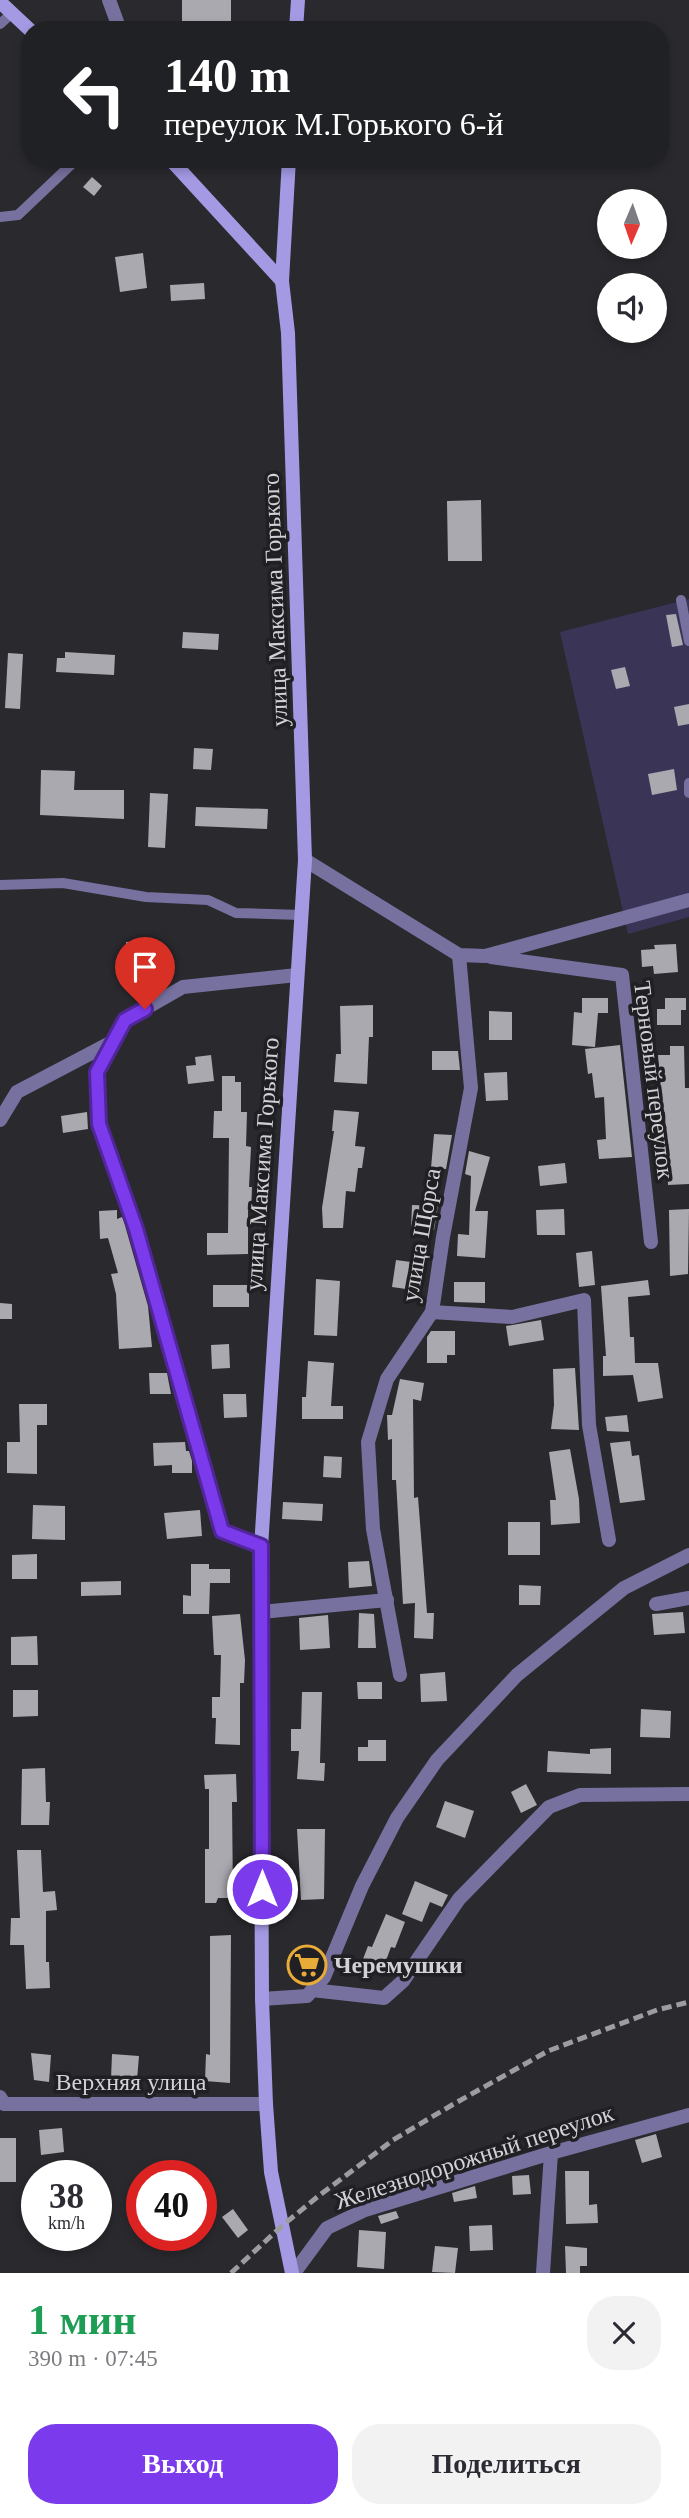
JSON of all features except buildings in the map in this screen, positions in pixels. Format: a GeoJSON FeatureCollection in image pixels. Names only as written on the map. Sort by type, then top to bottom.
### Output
{"type":"FeatureCollection","features":[{"type":"Feature","properties":{"kind":"street"},"geometry":{"type":"LineString","coordinates":[[109,0],[117,21]]}},
{"type":"Feature","properties":{"kind":"street"},"geometry":{"type":"LineString","coordinates":[[297,21],[298,0]]}},
{"type":"Feature","properties":{"kind":"street"},"geometry":{"type":"LineString","coordinates":[[0,2],[21,22]]}},
{"type":"Feature","properties":{"kind":"street"},"geometry":{"type":"LineString","coordinates":[[178,168],[282,281]]}},
{"type":"Feature","properties":{"kind":"street","name":"улица Максима Горького"},"geometry":{"type":"LineString","coordinates":[[288,168],[282,281],[288,333],[305,860],[261,1546],[261,1612],[262,1999],[265,2104],[271,2172],[292,2270]]}},
{"type":"Feature","properties":{"kind":"street"},"geometry":{"type":"LineString","coordinates":[[305,860],[459,955],[485,956],[689,900]]}},
{"type":"Feature","properties":{"kind":"street","name":"улица Щорса"},"geometry":{"type":"LineString","coordinates":[[400,1675],[373,1529],[368,1442],[387,1379],[432,1312],[471,1088],[459,955]]}},
{"type":"Feature","properties":{"kind":"street","name":"Терновый переулок"},"geometry":{"type":"LineString","coordinates":[[485,956],[622,975],[651,1242]]}},
{"type":"Feature","properties":{"kind":"street"},"geometry":{"type":"LineString","coordinates":[[261,1546],[222,1531],[136,1229],[99,1124],[97,1072],[125,1020],[183,987],[297,975]]}},
{"type":"Feature","properties":{"kind":"street"},"geometry":{"type":"LineString","coordinates":[[0,1119],[17,1092],[114,1041]]}},
{"type":"Feature","properties":{"kind":"street"},"geometry":{"type":"LineString","coordinates":[[432,1312],[512,1317],[584,1300],[589,1425],[609,1541]]}},
{"type":"Feature","properties":{"kind":"street"},"geometry":{"type":"LineString","coordinates":[[262,1999],[307,1996],[324,1977],[362,1886],[397,1818],[437,1760],[517,1675],[624,1588],[689,1555]]}},
{"type":"Feature","properties":{"kind":"street"},"geometry":{"type":"LineString","coordinates":[[656,1604],[689,1598]]}},
{"type":"Feature","properties":{"kind":"street"},"geometry":{"type":"LineString","coordinates":[[261,1612],[387,1600]]}},
{"type":"Feature","properties":{"kind":"street"},"geometry":{"type":"LineString","coordinates":[[312,1990],[384,1998],[403,1981],[459,1899],[549,1807],[580,1795],[689,1794]]}},
{"type":"Feature","properties":{"kind":"street","name":"Верхняя улица"},"geometry":{"type":"LineString","coordinates":[[0,2098],[5,2104],[265,2104]]}},
{"type":"Feature","properties":{"kind":"street","name":"Железнодорожный переулок"},"geometry":{"type":"LineString","coordinates":[[292,2270],[327,2228],[365,2210],[551,2152],[689,2115]]}},
{"type":"Feature","properties":{"kind":"street"},"geometry":{"type":"LineString","coordinates":[[543,2273],[551,2152]]}},
{"type":"Feature","properties":{"kind":"lane"},"geometry":{"type":"LineString","coordinates":[[0,24],[12,13]]}},
{"type":"Feature","properties":{"kind":"lane"},"geometry":{"type":"LineString","coordinates":[[0,217],[18,215],[68,168]]}},
{"type":"Feature","properties":{"kind":"lane"},"geometry":{"type":"LineString","coordinates":[[681,600],[689,641]]}},
{"type":"Feature","properties":{"kind":"lane"},"geometry":{"type":"LineString","coordinates":[[689,783],[689,793]]}},
{"type":"Feature","properties":{"kind":"lane"},"geometry":{"type":"LineString","coordinates":[[0,885],[63,883],[146,897],[208,900],[236,913],[301,915]]}},
{"type":"Feature","properties":{"kind":"shaded area"},"geometry":{"type":"Polygon","coordinates":[[[689,599],[689,917],[628,934],[560,632],[689,599]]]}},
{"type":"Feature","properties":{"kind":"railway"},"geometry":{"type":"LineString","coordinates":[[231,2273],[321,2194],[393,2140],[452,2105],[548,2051],[657,2010],[689,2002]]}},
{"type":"Feature","properties":{"kind":"place","name":"Черемушки"},"geometry":{"type":"Point","coordinates":[307,1965]}},
{"type":"Feature","properties":{"kind":"route"},"geometry":{"type":"LineString","coordinates":[[145,1009],[125,1020],[97,1072],[99,1124],[136,1229],[222,1531],[261,1546],[262,1889]]}}]}
